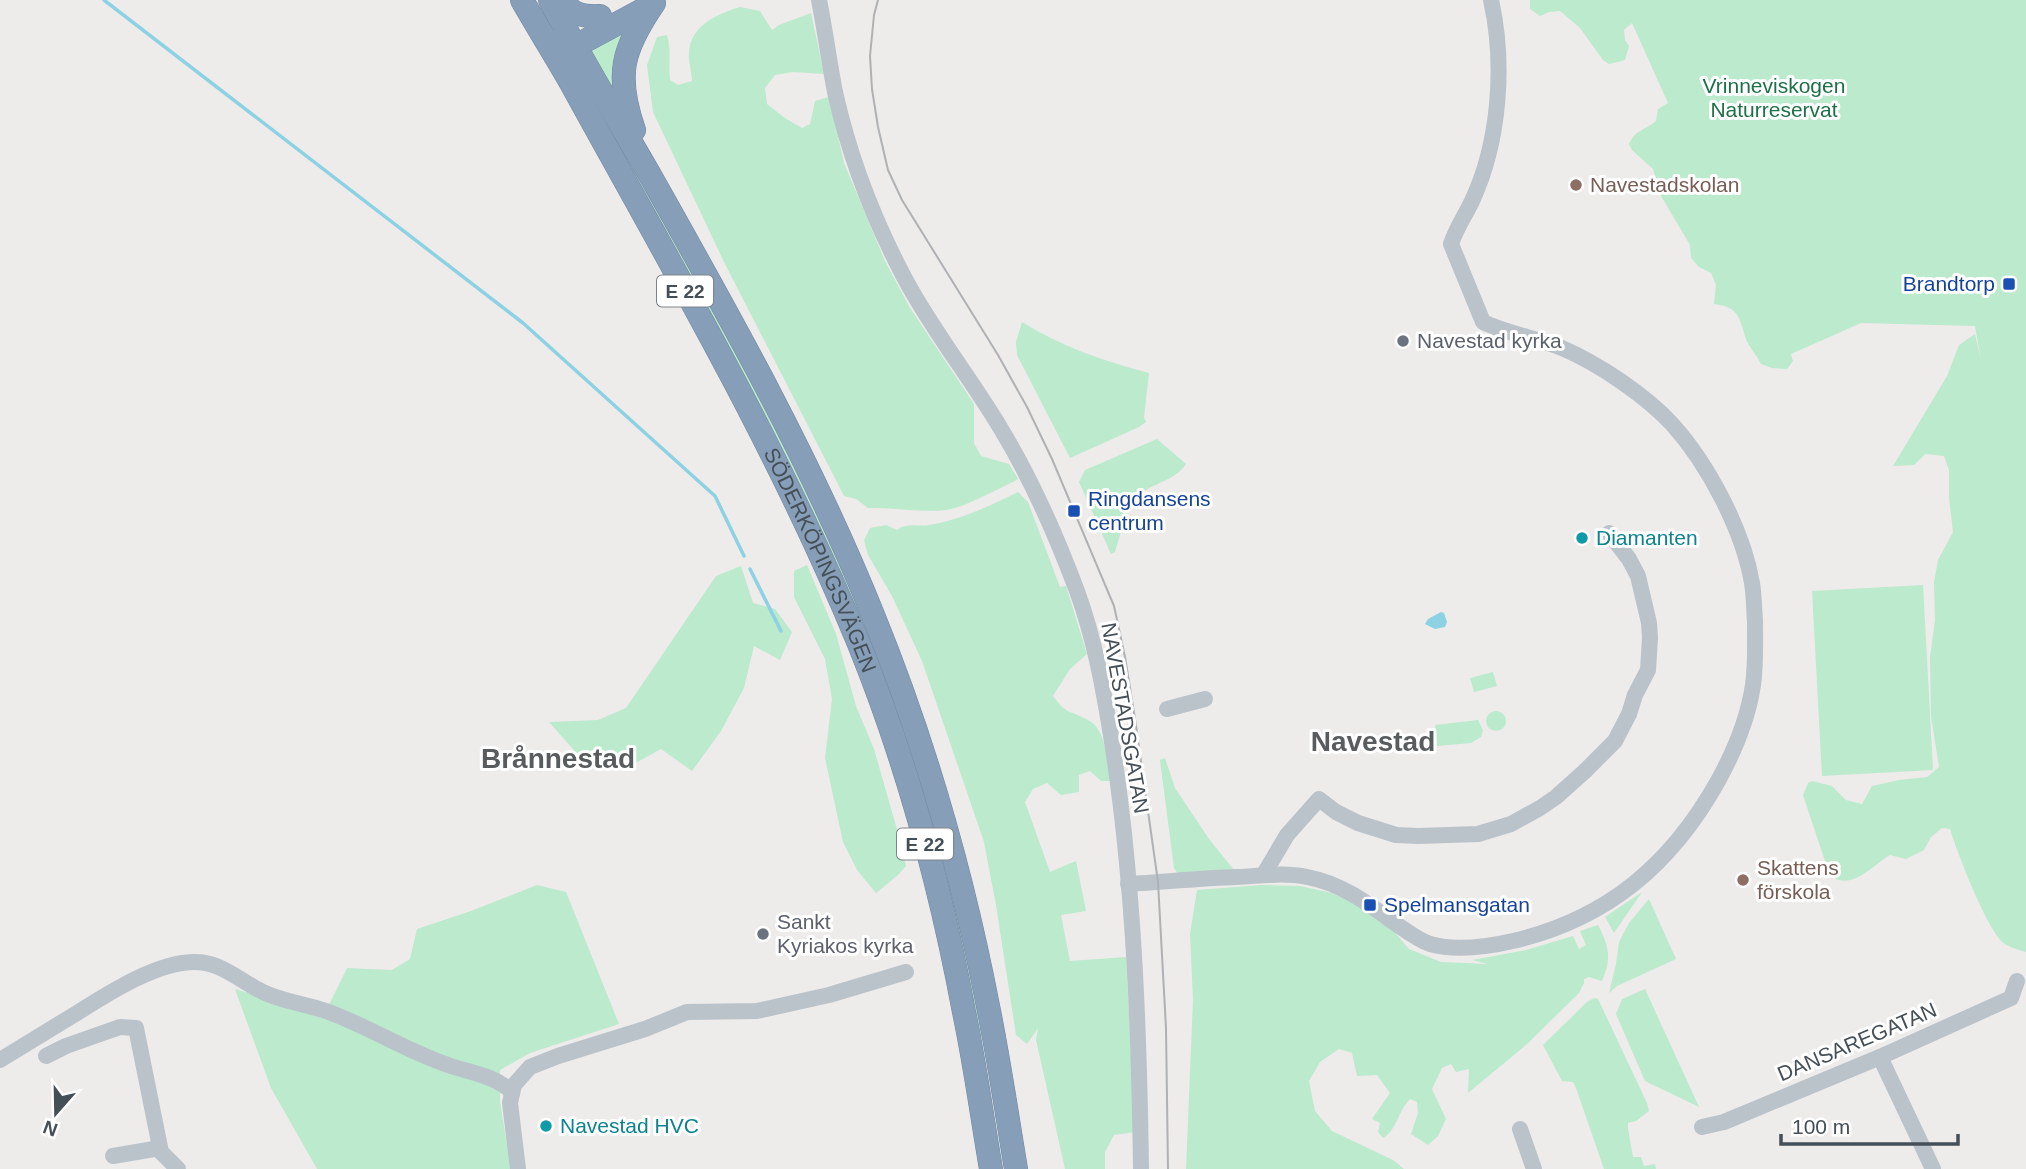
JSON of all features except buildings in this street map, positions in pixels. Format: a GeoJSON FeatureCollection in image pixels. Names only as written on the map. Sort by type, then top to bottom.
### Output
{"type":"FeatureCollection","features":[{"type":"Feature","properties":{"kind":"highway","name":"SÖDERKÖPINGSVÄGEN"},"geometry":{"type":"LineString","coordinates":[[523,0],[727,366],[780,467],[860,646],[918,819],[942,912],[965,1012],[991,1169]]}},
{"type":"Feature","properties":{"kind":"highway","name":"SÖDERKÖPINGSVÄGEN"},"geometry":{"type":"LineString","coordinates":[[550,0],[760,375],[828,511],[872,612],[897,675],[941,809],[960,878],[988,1005],[1016,1169]]}},
{"type":"Feature","properties":{"kind":"highway"},"geometry":{"type":"LineString","coordinates":[[561,0],[574,13],[588,17],[600,16]]}},
{"type":"Feature","properties":{"kind":"highway"},"geometry":{"type":"LineString","coordinates":[[568,78],[567,62],[572,42],[600,16],[628,0]]}},
{"type":"Feature","properties":{"kind":"highway"},"geometry":{"type":"LineString","coordinates":[[536,26],[572,42],[589,40],[657,2]]}},
{"type":"Feature","properties":{"kind":"highway"},"geometry":{"type":"LineString","coordinates":[[650,176],[629,116],[624,95],[623,70],[626,53],[636,31],[657,2]]}},
{"type":"Feature","properties":{"kind":"street","name":"NAVESTADSGATAN"},"geometry":{"type":"LineString","coordinates":[[819,0],[835,92],[878,223],[927,317],[1000,428],[1024,470],[1047,516],[1089,627],[1121,797],[1135,982],[1141,1169]]}},
{"type":"Feature","properties":{"kind":"street"},"geometry":{"type":"LineString","coordinates":[[1128,884],[1264,874],[1306,877],[1333,884],[1357,896],[1412,935],[1431,944],[1473,947],[1511,941],[1574,921],[1603,905],[1643,877],[1676,844],[1695,819],[1725,769],[1735,745],[1753,688],[1755,641],[1752,584],[1737,533],[1706,468],[1671,423],[1653,405],[1623,383],[1563,349],[1483,322],[1451,244],[1480,179],[1495,120],[1500,64],[1491,0]]}},
{"type":"Feature","properties":{"kind":"street"},"geometry":{"type":"LineString","coordinates":[[1264,874],[1287,835],[1319,799],[1336,812],[1358,823],[1396,835],[1478,834],[1511,824],[1540,808],[1603,755],[1622,730],[1648,670],[1650,638],[1638,576],[1609,533]]}},
{"type":"Feature","properties":{"kind":"street"},"geometry":{"type":"LineString","coordinates":[[1167,709],[1205,699]]}},
{"type":"Feature","properties":{"kind":"street"},"geometry":{"type":"LineString","coordinates":[[0,1060],[123,985],[163,968],[192,962],[212,963],[253,988],[327,1012],[448,1065],[501,1082],[511,1091]]}},
{"type":"Feature","properties":{"kind":"street"},"geometry":{"type":"LineString","coordinates":[[518,1169],[511,1091],[530,1067],[645,1029],[687,1012],[757,1011],[829,995],[906,972]]}},
{"type":"Feature","properties":{"kind":"street","name":"DANSAREGATAN"},"geometry":{"type":"LineString","coordinates":[[1702,1127],[1724,1122],[1880,1057],[2011,998],[2017,981]]}},
{"type":"Feature","properties":{"kind":"street"},"geometry":{"type":"LineString","coordinates":[[46,1056],[120,1027],[136,1028],[160,1148],[178,1169]]}},
{"type":"Feature","properties":{"kind":"street"},"geometry":{"type":"LineString","coordinates":[[1880,1057],[1933,1169]]}},
{"type":"Feature","properties":{"kind":"street"},"geometry":{"type":"LineString","coordinates":[[1520,1129],[1534,1169]]}},
{"type":"Feature","properties":{"kind":"street"},"geometry":{"type":"LineString","coordinates":[[113,1156],[160,1148]]}},
{"type":"Feature","properties":{"kind":"green space","name":"Vrinneviskogen Naturreservat"},"geometry":{"type":"Polygon","coordinates":[[[1530,0],[2026,0],[2026,952],[2005,944],[1990,925],[1966,873],[1950,829],[1942,828],[1931,837],[1924,850],[1906,859],[1890,855],[1853,879],[1839,880],[1829,873],[1803,795],[1808,783],[1812,781],[1832,786],[1846,800],[1862,804],[1872,786],[1927,777],[1939,767],[1931,716],[1930,657],[1935,620],[1934,582],[1938,560],[1953,532],[1949,470],[1944,456],[1925,454],[1914,465],[1893,466],[1947,376],[1959,345],[1975,334],[1981,360],[1975,326],[1861,323],[1791,354],[1793,361],[1787,369],[1761,364],[1747,342],[1737,314],[1729,308],[1714,304],[1716,285],[1711,273],[1699,267],[1691,258],[1690,245],[1661,196],[1653,169],[1629,144],[1637,133],[1656,121],[1658,109],[1668,103],[1632,23],[1624,30],[1629,46],[1625,60],[1609,64],[1603,60],[1580,28],[1560,11],[1540,16],[1530,9],[1530,0]]]}},
{"type":"Feature","properties":{"kind":"green space"},"geometry":{"type":"Polygon","coordinates":[[[740,7],[760,11],[772,30],[811,13],[824,74],[793,72],[775,75],[765,88],[767,104],[802,128],[810,124],[815,101],[829,97],[844,163],[885,261],[910,308],[974,404],[974,443],[981,456],[1009,464],[1018,479],[1013,482],[946,510],[868,508],[856,499],[844,496],[724,262],[653,112],[647,65],[657,37],[667,35],[670,80],[678,85],[692,81],[689,53],[694,35],[714,17],[740,7]]]}},
{"type":"Feature","properties":{"kind":"green space"},"geometry":{"type":"Polygon","coordinates":[[[633,20],[617,100],[582,52],[633,20]]]}},
{"type":"Feature","properties":{"kind":"green space"},"geometry":{"type":"Polygon","coordinates":[[[575,58],[787,447],[873,639],[919,770],[967,947],[983,1036],[981,1038],[888,702],[594,105],[575,58]]]}},
{"type":"Feature","properties":{"kind":"green space"},"geometry":{"type":"Polygon","coordinates":[[[1022,322],[1052,339],[1084,352],[1149,373],[1144,417],[1146,422],[1070,458],[1017,355],[1016,342],[1022,322]]]}},
{"type":"Feature","properties":{"kind":"green space"},"geometry":{"type":"Polygon","coordinates":[[[1157,439],[1186,464],[1176,474],[1139,495],[1124,522],[1115,552],[1111,554],[1079,482],[1085,470],[1157,439]]]}},
{"type":"Feature","properties":{"kind":"green space"},"geometry":{"type":"Polygon","coordinates":[[[1018,492],[1028,502],[1060,587],[1066,586],[1087,654],[1070,669],[1053,696],[1065,709],[1088,720],[1099,731],[1108,765],[1110,781],[1101,781],[1090,771],[1079,775],[1079,792],[1061,795],[1047,783],[1033,789],[1025,802],[1050,872],[1076,861],[1086,911],[1061,915],[1070,961],[1126,957],[1135,1132],[1114,1135],[1105,1152],[1105,1169],[1065,1169],[1036,1040],[1038,1028],[1027,1044],[1016,1035],[984,842],[922,661],[892,596],[868,555],[864,540],[870,528],[886,525],[897,530],[908,525],[941,523],[975,512],[1018,492]]]}},
{"type":"Feature","properties":{"kind":"green space"},"geometry":{"type":"Polygon","coordinates":[[[807,565],[836,634],[856,706],[874,749],[906,866],[876,893],[857,870],[843,842],[825,758],[832,699],[825,659],[794,597],[794,571],[807,565]]]}},
{"type":"Feature","properties":{"kind":"green space"},"geometry":{"type":"Polygon","coordinates":[[[741,566],[753,603],[775,609],[792,632],[780,660],[754,646],[744,688],[721,731],[692,771],[661,749],[632,765],[609,770],[586,764],[549,722],[598,720],[626,708],[716,576],[741,566]]]}},
{"type":"Feature","properties":{"kind":"green space"},"geometry":{"type":"Polygon","coordinates":[[[1923,585],[1933,770],[1822,776],[1812,591],[1923,585]]]}},
{"type":"Feature","properties":{"kind":"green space"},"geometry":{"type":"Polygon","coordinates":[[[1493,672],[1497,686],[1474,692],[1470,678],[1493,672]]]}},
{"type":"Feature","properties":{"kind":"green space"},"geometry":{"type":"Polygon","coordinates":[[[1496,711],[1503,714],[1506,721],[1503,728],[1496,731],[1489,728],[1486,721],[1489,714],[1496,711]]]}},
{"type":"Feature","properties":{"kind":"green space"},"geometry":{"type":"Polygon","coordinates":[[[1478,720],[1483,730],[1481,737],[1471,743],[1437,746],[1435,725],[1478,720]]]}},
{"type":"Feature","properties":{"kind":"green space"},"geometry":{"type":"Polygon","coordinates":[[[1165,758],[1175,788],[1209,839],[1234,870],[1178,874],[1174,868],[1160,760],[1165,758]]]}},
{"type":"Feature","properties":{"kind":"green space"},"geometry":{"type":"Polygon","coordinates":[[[537,885],[566,892],[619,1024],[530,1053],[500,1070],[500,1102],[511,1169],[317,1169],[271,1088],[235,989],[324,1015],[347,968],[392,970],[410,959],[417,929],[537,885]]]}},
{"type":"Feature","properties":{"kind":"green space"},"geometry":{"type":"Polygon","coordinates":[[[1261,885],[1300,886],[1332,893],[1365,907],[1391,928],[1409,949],[1441,962],[1488,964],[1472,960],[1526,950],[1573,936],[1579,949],[1586,945],[1580,931],[1598,925],[1607,946],[1607,966],[1602,981],[1589,977],[1584,979],[1579,993],[1526,1045],[1468,1093],[1469,1069],[1456,1072],[1451,1064],[1442,1068],[1432,1089],[1446,1119],[1438,1136],[1428,1145],[1411,1134],[1418,1113],[1417,1102],[1410,1099],[1388,1135],[1383,1138],[1378,1132],[1380,1123],[1372,1119],[1390,1093],[1377,1075],[1357,1076],[1352,1053],[1339,1049],[1320,1062],[1309,1081],[1315,1111],[1332,1131],[1393,1160],[1404,1169],[1186,1169],[1193,1000],[1190,934],[1197,890],[1261,885]]]}},
{"type":"Feature","properties":{"kind":"green space"},"geometry":{"type":"Polygon","coordinates":[[[1642,892],[1614,933],[1605,917],[1642,892]]]}},
{"type":"Feature","properties":{"kind":"green space"},"geometry":{"type":"Polygon","coordinates":[[[1649,899],[1676,959],[1617,986],[1609,993],[1619,942],[1629,923],[1649,899]]]}},
{"type":"Feature","properties":{"kind":"green space"},"geometry":{"type":"Polygon","coordinates":[[[1645,989],[1699,1107],[1645,1081],[1616,1014],[1622,999],[1645,989]]]}},
{"type":"Feature","properties":{"kind":"green space"},"geometry":{"type":"Polygon","coordinates":[[[1594,998],[1598,999],[1649,1111],[1636,1121],[1628,1123],[1633,1157],[1641,1157],[1644,1166],[1655,1164],[1656,1169],[1604,1169],[1576,1088],[1573,1082],[1562,1081],[1543,1045],[1594,998]]]}},
{"type":"Feature","properties":{"kind":"water"},"geometry":{"type":"Polygon","coordinates":[[[1441,612],[1447,622],[1445,627],[1435,629],[1425,624],[1428,619],[1441,612]]]}},
{"type":"Feature","properties":{"kind":"waterway"},"geometry":{"type":"LineString","coordinates":[[104,0],[523,323],[715,496],[744,556]]}},
{"type":"Feature","properties":{"kind":"waterway"},"geometry":{"type":"LineString","coordinates":[[750,569],[781,631]]}},
{"type":"Feature","properties":{"kind":"tram line"},"geometry":{"type":"LineString","coordinates":[[878,0],[870,56],[872,89],[888,170],[902,200],[1027,407],[1114,606],[1135,719],[1158,882],[1166,1028],[1168,1169]]}},
{"type":"Feature","properties":{"kind":"place","name":"Navestadskolan"},"geometry":{"type":"Point","coordinates":[1576,185]}},
{"type":"Feature","properties":{"kind":"place","name":"Brandtorp"},"geometry":{"type":"Point","coordinates":[2009,284]}},
{"type":"Feature","properties":{"kind":"place","name":"Navestad kyrka"},"geometry":{"type":"Point","coordinates":[1403,341]}},
{"type":"Feature","properties":{"kind":"place","name":"Ringdansens centrum"},"geometry":{"type":"Point","coordinates":[1074,511]}},
{"type":"Feature","properties":{"kind":"place","name":"Diamanten"},"geometry":{"type":"Point","coordinates":[1582,538]}},
{"type":"Feature","properties":{"kind":"place","name":"Skattens förskola"},"geometry":{"type":"Point","coordinates":[1743,880]}},
{"type":"Feature","properties":{"kind":"place","name":"Spelmansgatan"},"geometry":{"type":"Point","coordinates":[1370,905]}},
{"type":"Feature","properties":{"kind":"place","name":"Sankt Kyriakos kyrka"},"geometry":{"type":"Point","coordinates":[763,934]}},
{"type":"Feature","properties":{"kind":"place","name":"Navestad HVC"},"geometry":{"type":"Point","coordinates":[546,1126]}},
{"type":"Feature","properties":{"kind":"district","name":"Navestad"},"geometry":{"type":"Point","coordinates":[1373,741]}},
{"type":"Feature","properties":{"kind":"district","name":"Brånnestad"},"geometry":{"type":"Point","coordinates":[558,758]}}]}
